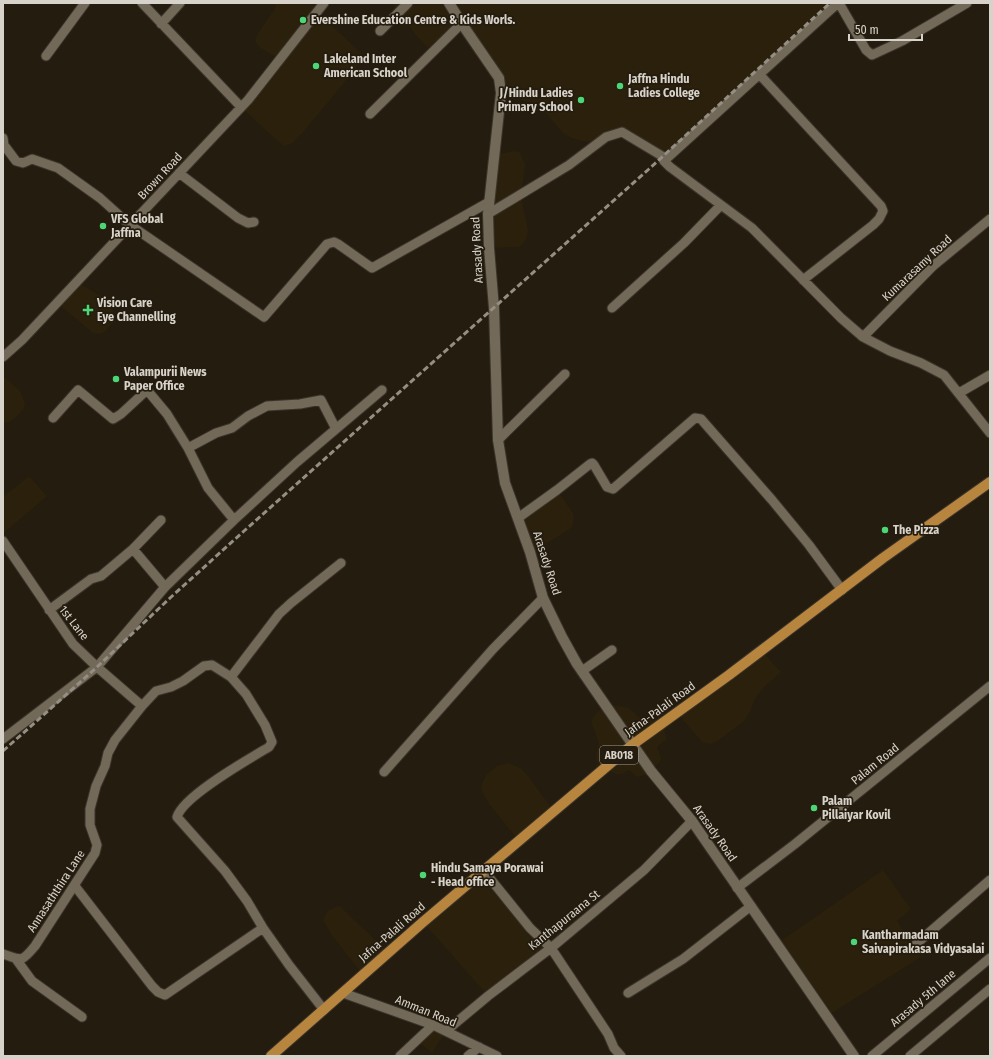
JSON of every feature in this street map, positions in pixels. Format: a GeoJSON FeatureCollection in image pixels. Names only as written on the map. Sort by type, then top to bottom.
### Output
{"type":"FeatureCollection","features":[{"type":"Feature","properties":{"kind":"main road","name":"Arasady Road"},"geometry":{"type":"LineString","coordinates":[[449,3],[461,24],[499,78],[501,93],[488,214],[494,308],[498,440],[505,483],[530,552],[544,598],[562,637],[582,671],[632,745],[650,771],[692,821],[854,1056]]}},
{"type":"Feature","properties":{"kind":"main road","name":"Jafna-Palali Road"},"geometry":{"type":"LineString","coordinates":[[271,1056],[423,922],[603,768],[883,558],[990,482]]}},
{"type":"Feature","properties":{"kind":"street"},"geometry":{"type":"LineString","coordinates":[[46,56],[85,3]]}},
{"type":"Feature","properties":{"kind":"street"},"geometry":{"type":"LineString","coordinates":[[142,3],[241,107]]}},
{"type":"Feature","properties":{"kind":"street"},"geometry":{"type":"LineString","coordinates":[[161,24],[180,3]]}},
{"type":"Feature","properties":{"kind":"street","name":"Brown Road"},"geometry":{"type":"LineString","coordinates":[[3,357],[22,340],[241,107],[324,3]]}},
{"type":"Feature","properties":{"kind":"street"},"geometry":{"type":"LineString","coordinates":[[380,31],[408,3]]}},
{"type":"Feature","properties":{"kind":"street"},"geometry":{"type":"LineString","coordinates":[[664,161],[838,3],[866,50],[872,55],[902,41],[967,3]]}},
{"type":"Feature","properties":{"kind":"street"},"geometry":{"type":"LineString","coordinates":[[370,114],[461,24]]}},
{"type":"Feature","properties":{"kind":"street"},"geometry":{"type":"LineString","coordinates":[[760,75],[881,206],[883,212],[880,219],[803,280]]}},
{"type":"Feature","properties":{"kind":"street"},"geometry":{"type":"LineString","coordinates":[[488,214],[569,165],[606,137],[622,132],[662,156],[664,161],[670,167],[752,228],[841,318],[863,337],[890,351],[921,363],[944,375],[990,433]]}},
{"type":"Feature","properties":{"kind":"street"},"geometry":{"type":"LineString","coordinates":[[3,138],[4,145],[16,161],[23,162],[32,159],[58,168],[100,198],[130,225],[264,317],[327,244],[334,242],[338,244],[372,268],[489,202]]}},
{"type":"Feature","properties":{"kind":"street"},"geometry":{"type":"LineString","coordinates":[[179,173],[238,218],[248,223],[254,222]]}},
{"type":"Feature","properties":{"kind":"street"},"geometry":{"type":"LineString","coordinates":[[612,308],[684,243],[721,205]]}},
{"type":"Feature","properties":{"kind":"street","name":"Kumarasamy Road"},"geometry":{"type":"LineString","coordinates":[[863,337],[933,266],[990,219]]}},
{"type":"Feature","properties":{"kind":"street"},"geometry":{"type":"LineString","coordinates":[[498,440],[565,374]]}},
{"type":"Feature","properties":{"kind":"street"},"geometry":{"type":"LineString","coordinates":[[958,393],[990,375]]}},
{"type":"Feature","properties":{"kind":"street"},"geometry":{"type":"LineString","coordinates":[[53,418],[78,390],[113,419],[121,414],[147,390],[167,414],[188,448],[208,488],[234,520]]}},
{"type":"Feature","properties":{"kind":"street"},"geometry":{"type":"LineString","coordinates":[[3,739],[97,667],[165,587],[234,520],[292,467],[382,390]]}},
{"type":"Feature","properties":{"kind":"street"},"geometry":{"type":"LineString","coordinates":[[188,448],[216,433],[232,428],[248,416],[267,406],[300,404],[321,400],[336,429]]}},
{"type":"Feature","properties":{"kind":"street"},"geometry":{"type":"LineString","coordinates":[[518,518],[558,490],[592,463],[607,488],[613,489],[695,418],[697,418],[701,419],[772,500],[809,545],[842,590]]}},
{"type":"Feature","properties":{"kind":"street"},"geometry":{"type":"LineString","coordinates":[[49,610],[91,579],[101,576],[133,549],[161,520]]}},
{"type":"Feature","properties":{"kind":"street","name":"1st Lane"},"geometry":{"type":"LineString","coordinates":[[3,541],[73,644],[142,706]]}},
{"type":"Feature","properties":{"kind":"street"},"geometry":{"type":"LineString","coordinates":[[133,549],[165,587]]}},
{"type":"Feature","properties":{"kind":"street"},"geometry":{"type":"LineString","coordinates":[[231,677],[279,614],[341,563]]}},
{"type":"Feature","properties":{"kind":"street"},"geometry":{"type":"LineString","coordinates":[[384,772],[493,649],[544,598]]}},
{"type":"Feature","properties":{"kind":"street"},"geometry":{"type":"LineString","coordinates":[[582,671],[612,650]]}},
{"type":"Feature","properties":{"kind":"street","name":"Annasaththira Lane"},"geometry":{"type":"LineString","coordinates":[[16,959],[23,958],[28,955],[35,946],[75,886],[97,849],[90,826],[90,809],[96,786],[105,766],[108,753],[115,740],[156,691],[171,687],[189,677],[204,666],[212,665],[231,677],[246,694],[266,725],[272,742],[271,745],[224,774],[204,789],[181,808],[178,817],[225,871],[247,901],[263,928]]}},
{"type":"Feature","properties":{"kind":"street","name":"Palam Road"},"geometry":{"type":"LineString","coordinates":[[737,888],[795,844],[990,686]]}},
{"type":"Feature","properties":{"kind":"street","name":"Kanthapuraana St"},"geometry":{"type":"LineString","coordinates":[[446,1032],[488,996],[551,948],[644,870],[692,821]]}},
{"type":"Feature","properties":{"kind":"street"},"geometry":{"type":"LineString","coordinates":[[484,871],[530,928],[551,948],[608,1034],[614,1048],[621,1056]]}},
{"type":"Feature","properties":{"kind":"street"},"geometry":{"type":"LineString","coordinates":[[916,944],[990,880]]}},
{"type":"Feature","properties":{"kind":"street"},"geometry":{"type":"LineString","coordinates":[[75,886],[152,986],[162,994],[165,994],[263,928],[288,965],[324,1010]]}},
{"type":"Feature","properties":{"kind":"street"},"geometry":{"type":"LineString","coordinates":[[628,993],[683,959],[751,906]]}},
{"type":"Feature","properties":{"kind":"street"},"geometry":{"type":"LineString","coordinates":[[4,952],[16,959],[32,981],[82,1017]]}},
{"type":"Feature","properties":{"kind":"street","name":"Arasady 5th lane"},"geometry":{"type":"LineString","coordinates":[[872,1056],[990,958]]}},
{"type":"Feature","properties":{"kind":"street"},"geometry":{"type":"LineString","coordinates":[[910,1056],[990,989]]}},
{"type":"Feature","properties":{"kind":"street","name":"Amman Road"},"geometry":{"type":"LineString","coordinates":[[343,993],[433,1025],[498,1056]]}},
{"type":"Feature","properties":{"kind":"street"},"geometry":{"type":"LineString","coordinates":[[400,1056],[433,1025]]}},
{"type":"Feature","properties":{"kind":"street"},"geometry":{"type":"LineString","coordinates":[[468,1056],[479,1047]]}},
{"type":"Feature","properties":{"kind":"shaded area"},"geometry":{"type":"Polygon","coordinates":[[[273,3],[324,3],[316,14],[341,34],[361,53],[362,59],[305,130],[293,143],[284,146],[241,107],[279,59],[259,47],[255,41],[258,33],[276,7],[273,3]]]}},
{"type":"Feature","properties":{"kind":"shaded area","name":"Jaffna Hindu Ladies College"},"geometry":{"type":"Polygon","coordinates":[[[392,3],[830,3],[662,156],[622,132],[591,141],[582,141],[571,138],[563,133],[544,111],[534,104],[501,93],[499,78],[462,24],[438,46],[427,47],[415,34],[392,3]]]}},
{"type":"Feature","properties":{"kind":"shaded area"},"geometry":{"type":"Polygon","coordinates":[[[514,151],[520,152],[525,164],[521,197],[528,230],[527,236],[523,244],[519,247],[489,248],[494,155],[514,151]]]}},
{"type":"Feature","properties":{"kind":"shaded area","name":"Vision Care Eye Channelling"},"geometry":{"type":"Polygon","coordinates":[[[77,282],[99,295],[109,304],[115,315],[113,322],[105,332],[99,334],[93,333],[57,303],[77,282]]]}},
{"type":"Feature","properties":{"kind":"shaded area"},"geometry":{"type":"Polygon","coordinates":[[[3,376],[20,391],[25,405],[23,410],[10,422],[3,423],[3,376]]]}},
{"type":"Feature","properties":{"kind":"shaded area"},"geometry":{"type":"Polygon","coordinates":[[[29,476],[47,496],[3,534],[3,497],[29,476]]]}},
{"type":"Feature","properties":{"kind":"shaded area"},"geometry":{"type":"Polygon","coordinates":[[[557,490],[573,513],[574,518],[572,526],[556,538],[530,552],[518,518],[557,490]]]}},
{"type":"Feature","properties":{"kind":"shaded area"},"geometry":{"type":"Polygon","coordinates":[[[761,650],[781,672],[764,687],[754,700],[750,712],[744,721],[719,740],[711,744],[702,742],[677,713],[761,650]]]}},
{"type":"Feature","properties":{"kind":"shaded area"},"geometry":{"type":"Polygon","coordinates":[[[607,706],[629,708],[641,719],[650,715],[653,716],[664,729],[666,740],[657,747],[661,758],[660,762],[645,775],[637,777],[629,770],[622,774],[616,774],[603,768],[597,762],[596,755],[599,744],[591,721],[597,712],[607,706]]]}},
{"type":"Feature","properties":{"kind":"shaded area"},"geometry":{"type":"Polygon","coordinates":[[[509,763],[522,769],[554,811],[519,841],[489,804],[481,790],[486,775],[497,766],[509,763]]]}},
{"type":"Feature","properties":{"kind":"shaded area"},"geometry":{"type":"Polygon","coordinates":[[[883,870],[911,909],[897,921],[921,957],[832,1013],[781,941],[883,870]]]}},
{"type":"Feature","properties":{"kind":"shaded area"},"geometry":{"type":"Polygon","coordinates":[[[484,871],[551,948],[488,996],[423,922],[484,871]]]}},
{"type":"Feature","properties":{"kind":"shaded area"},"geometry":{"type":"Polygon","coordinates":[[[338,906],[342,908],[389,953],[363,975],[331,934],[323,920],[328,911],[338,906]]]}},
{"type":"Feature","properties":{"kind":"shaded area"},"geometry":{"type":"Polygon","coordinates":[[[433,1025],[446,1031],[432,1053],[416,1040],[433,1025]]]}},
{"type":"Feature","properties":{"kind":"railway"},"geometry":{"type":"LineString","coordinates":[[3,751],[97,667],[244,531],[649,169],[830,3]]}},
{"type":"Feature","properties":{"kind":"place","name":"Evershine Education Centre & Kids Worls."},"geometry":{"type":"Point","coordinates":[303,20]}},
{"type":"Feature","properties":{"kind":"place","name":"Lakeland Inter American School"},"geometry":{"type":"Point","coordinates":[316,66]}},
{"type":"Feature","properties":{"kind":"place","name":"Jaffna Hindu Ladies College"},"geometry":{"type":"Point","coordinates":[620,86]}},
{"type":"Feature","properties":{"kind":"place","name":"J/Hindu Ladies Primary School"},"geometry":{"type":"Point","coordinates":[581,100]}},
{"type":"Feature","properties":{"kind":"place","name":"VFS Global Jaffna"},"geometry":{"type":"Point","coordinates":[103,226]}},
{"type":"Feature","properties":{"kind":"place","name":"Vision Care Eye Channelling"},"geometry":{"type":"Point","coordinates":[88,310]}},
{"type":"Feature","properties":{"kind":"place","name":"Valampurii News Paper Office"},"geometry":{"type":"Point","coordinates":[116,379]}},
{"type":"Feature","properties":{"kind":"place","name":"The Pizza"},"geometry":{"type":"Point","coordinates":[885,530]}},
{"type":"Feature","properties":{"kind":"place","name":"Palam Pillaiyar Kovil"},"geometry":{"type":"Point","coordinates":[814,808]}},
{"type":"Feature","properties":{"kind":"place","name":"Hindu Samaya Porawai - Head office"},"geometry":{"type":"Point","coordinates":[423,875]}},
{"type":"Feature","properties":{"kind":"place","name":"Kantharmadam Saivapirakasa Vidyasalai"},"geometry":{"type":"Point","coordinates":[854,942]}}]}
